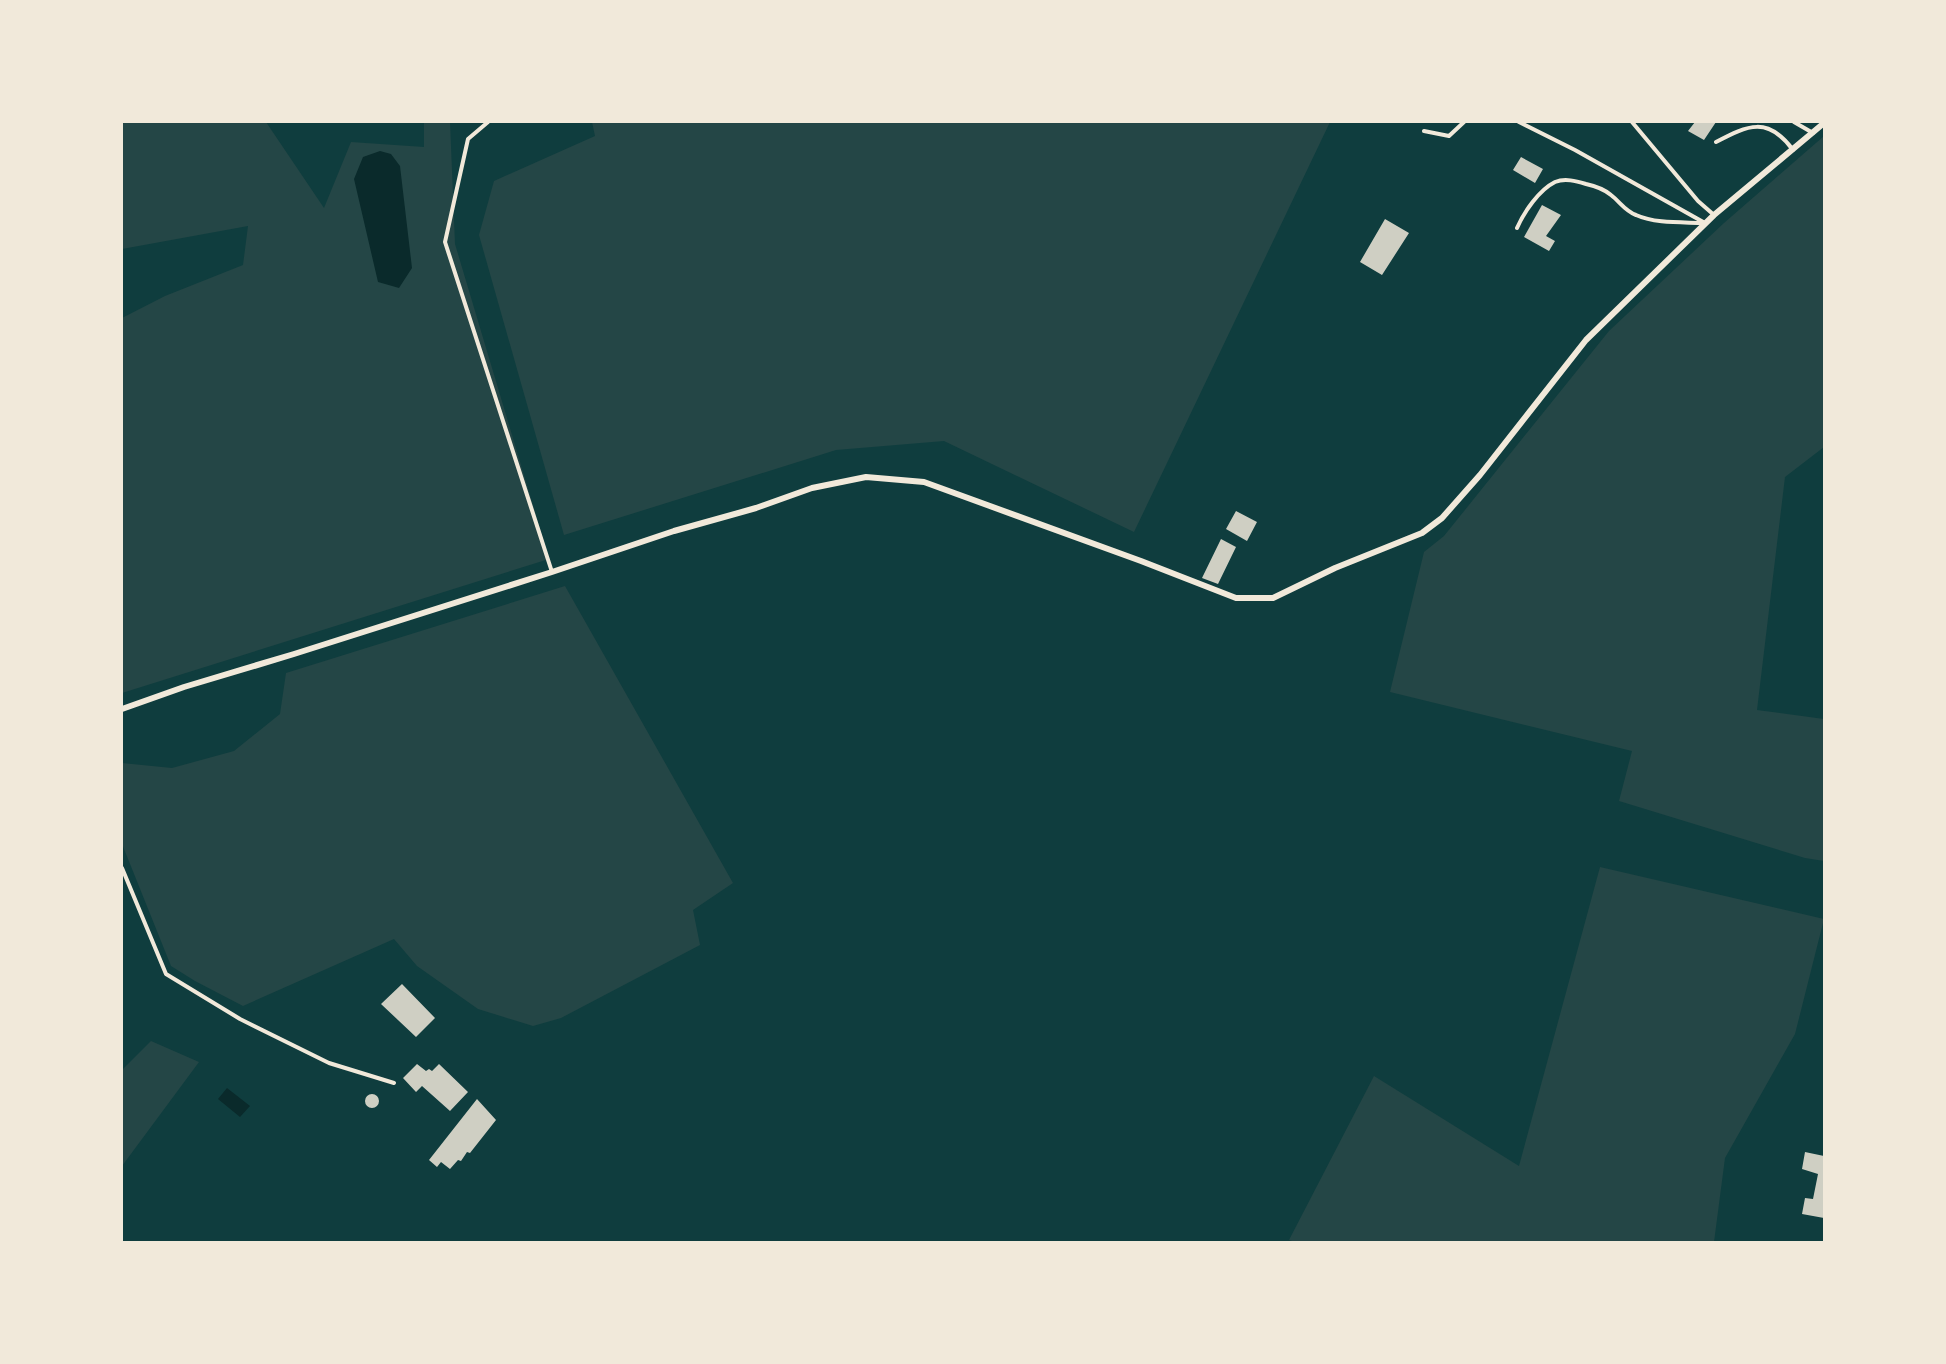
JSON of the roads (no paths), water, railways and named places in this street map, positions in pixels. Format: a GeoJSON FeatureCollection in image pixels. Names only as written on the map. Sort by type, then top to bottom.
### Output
{"type":"FeatureCollection","features":[{"type":"Feature","properties":{"kind":"street"},"geometry":{"type":"LineString","coordinates":[[122,709],[184,687],[552,572],[674,531],[812,488],[866,477],[924,482],[1236,598],[1273,598],[1335,568],[1422,533],[1442,518],[1480,475],[1586,340],[1705,223],[1794,151],[1824,123]]}},
{"type":"Feature","properties":{"kind":"lane"},"geometry":{"type":"LineString","coordinates":[[488,122],[468,139],[445,242],[552,572]]}},
{"type":"Feature","properties":{"kind":"lane"},"geometry":{"type":"LineString","coordinates":[[1424,131],[1449,136],[1464,122]]}},
{"type":"Feature","properties":{"kind":"lane"},"geometry":{"type":"LineString","coordinates":[[1519,122],[1575,150],[1705,223]]}},
{"type":"Feature","properties":{"kind":"lane"},"geometry":{"type":"LineString","coordinates":[[1632,122],[1698,201],[1714,215]]}},
{"type":"Feature","properties":{"kind":"lane"},"geometry":{"type":"LineString","coordinates":[[1794,122],[1813,133]]}},
{"type":"Feature","properties":{"kind":"lane"},"geometry":{"type":"LineString","coordinates":[[1716,142],[1742,128],[1762,126],[1785,139],[1794,151]]}},
{"type":"Feature","properties":{"kind":"lane"},"geometry":{"type":"LineString","coordinates":[[1517,228],[1524,212],[1538,196],[1555,182],[1571,180],[1599,187],[1636,216],[1666,221],[1705,223]]}},
{"type":"Feature","properties":{"kind":"lane"},"geometry":{"type":"LineString","coordinates":[[122,868],[166,974],[240,1019],[329,1063],[394,1083]]}}]}
